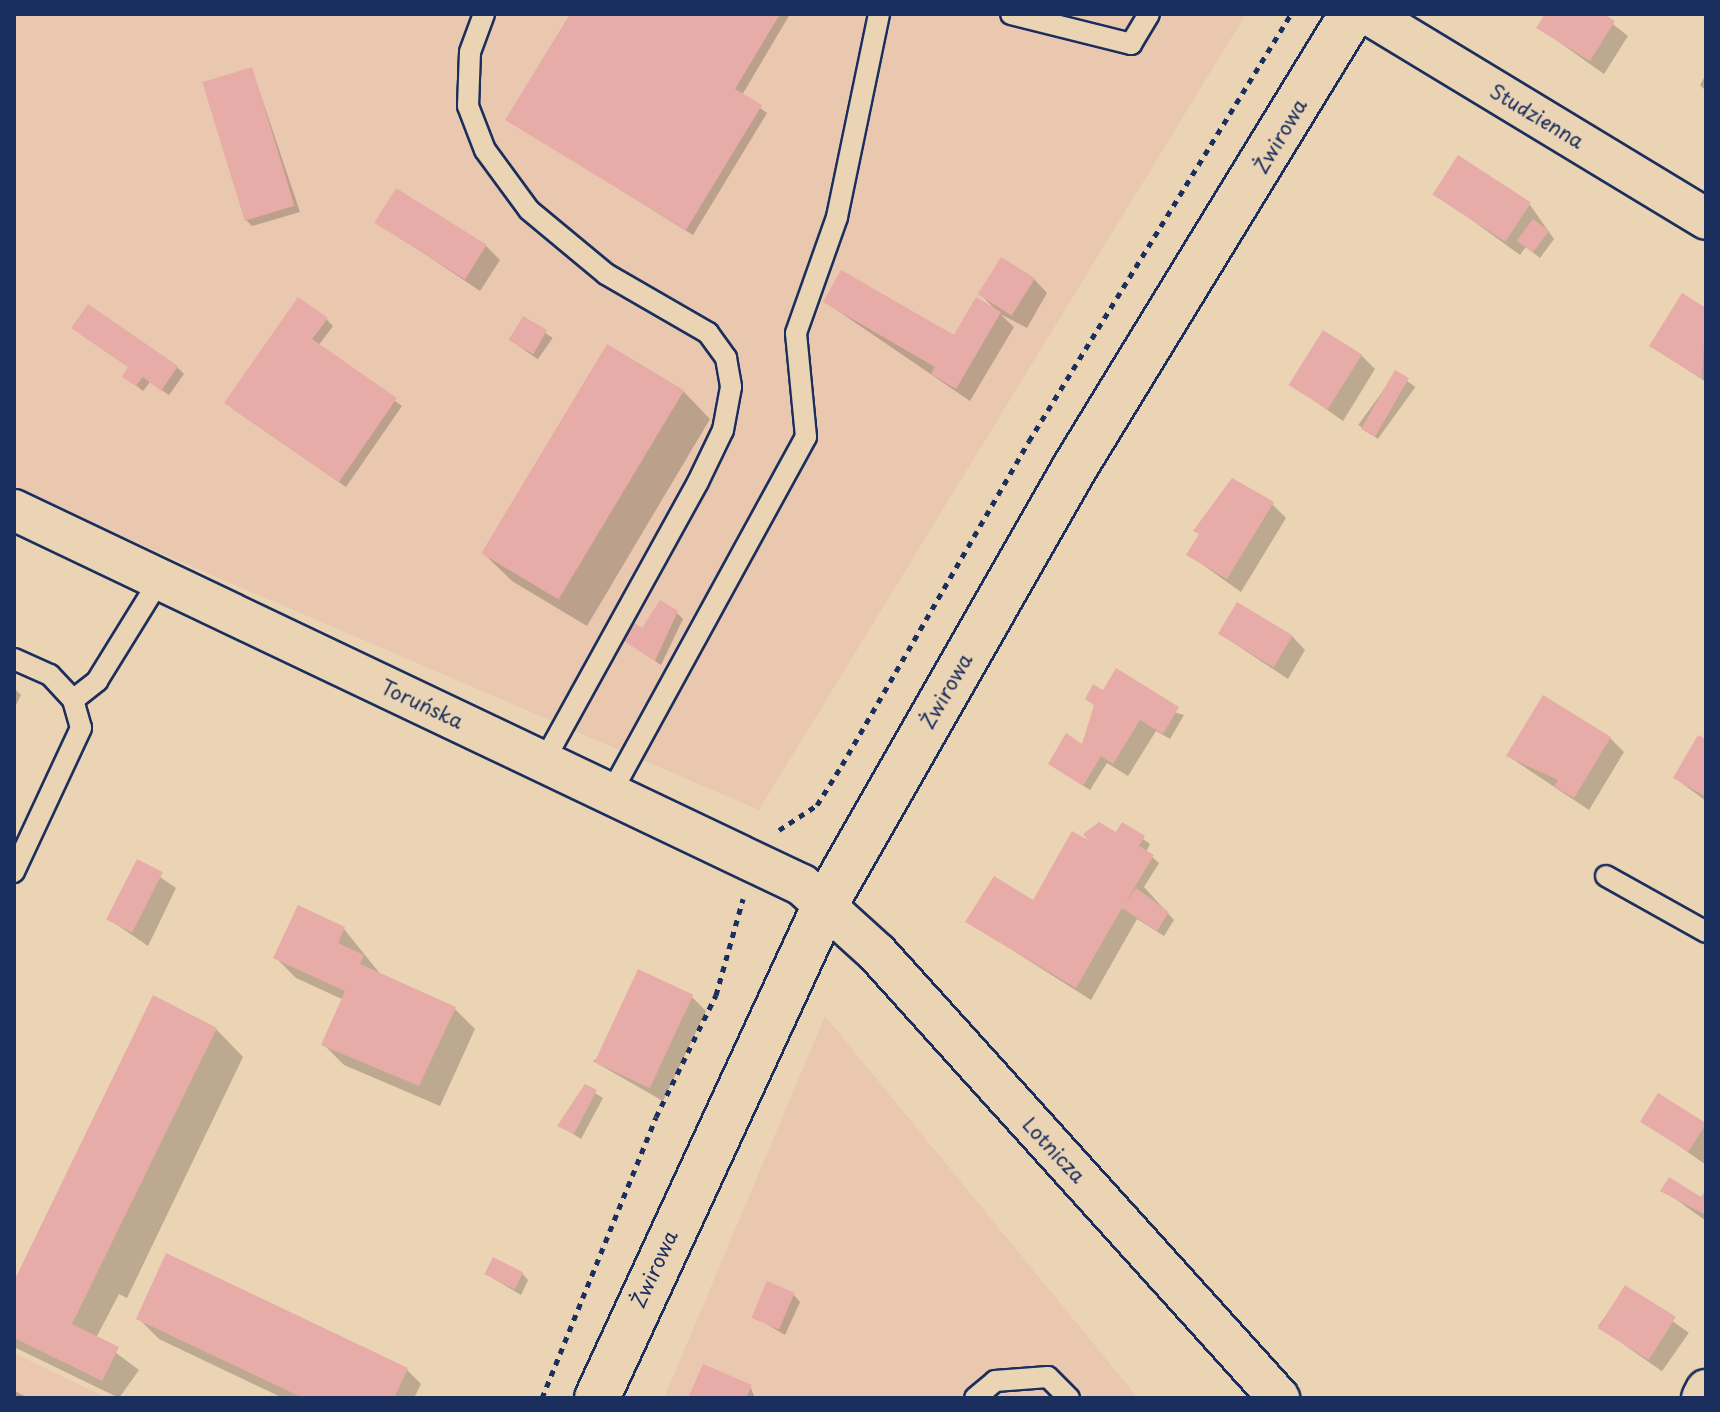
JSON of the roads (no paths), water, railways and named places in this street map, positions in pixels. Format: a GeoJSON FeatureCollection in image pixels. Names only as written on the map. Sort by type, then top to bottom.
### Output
{"type":"FeatureCollection","features":[{"type":"Feature","properties":{"kind":"street","name":"Żwirowa"},"geometry":{"type":"LineString","coordinates":[[597,1398],[826,903],[1075,467],[1352,14]]}},
{"type":"Feature","properties":{"kind":"street","name":"Studzienna"},"geometry":{"type":"LineString","coordinates":[[1368,14],[1706,219]]}},
{"type":"Feature","properties":{"kind":"street","name":"Toruńska"},"geometry":{"type":"LineString","coordinates":[[14,510],[611,793],[759,865],[826,903]]}},
{"type":"Feature","properties":{"kind":"street","name":"Lotnicza"},"geometry":{"type":"LineString","coordinates":[[826,903],[1279,1398]]}},
{"type":"Feature","properties":{"kind":"street"},"geometry":{"type":"LineString","coordinates":[[1702,1398],[1706,1390]]}},
{"type":"Feature","properties":{"kind":"lane"},"geometry":{"type":"LineString","coordinates":[[484,14],[470,52],[468,106],[485,150],[529,210],[595,265],[708,333],[726,358],[731,387],[723,430],[698,482],[544,761]]}},
{"type":"Feature","properties":{"kind":"lane"},"geometry":{"type":"LineString","coordinates":[[611,793],[806,437],[796,333],[837,217],[879,14]]}},
{"type":"Feature","properties":{"kind":"lane"},"geometry":{"type":"LineString","coordinates":[[1011,14],[1131,44],[1149,14]]}},
{"type":"Feature","properties":{"kind":"lane"},"geometry":{"type":"LineString","coordinates":[[73,700],[97,681],[160,579]]}},
{"type":"Feature","properties":{"kind":"lane"},"geometry":{"type":"LineString","coordinates":[[14,659],[50,675],[73,700],[81,728],[14,872]]}},
{"type":"Feature","properties":{"kind":"lane"},"geometry":{"type":"LineString","coordinates":[[1606,876],[1706,932]]}},
{"type":"Feature","properties":{"kind":"lane"},"geometry":{"type":"LineString","coordinates":[[975,1398],[995,1381],[1048,1377],[1069,1398]]}}]}
